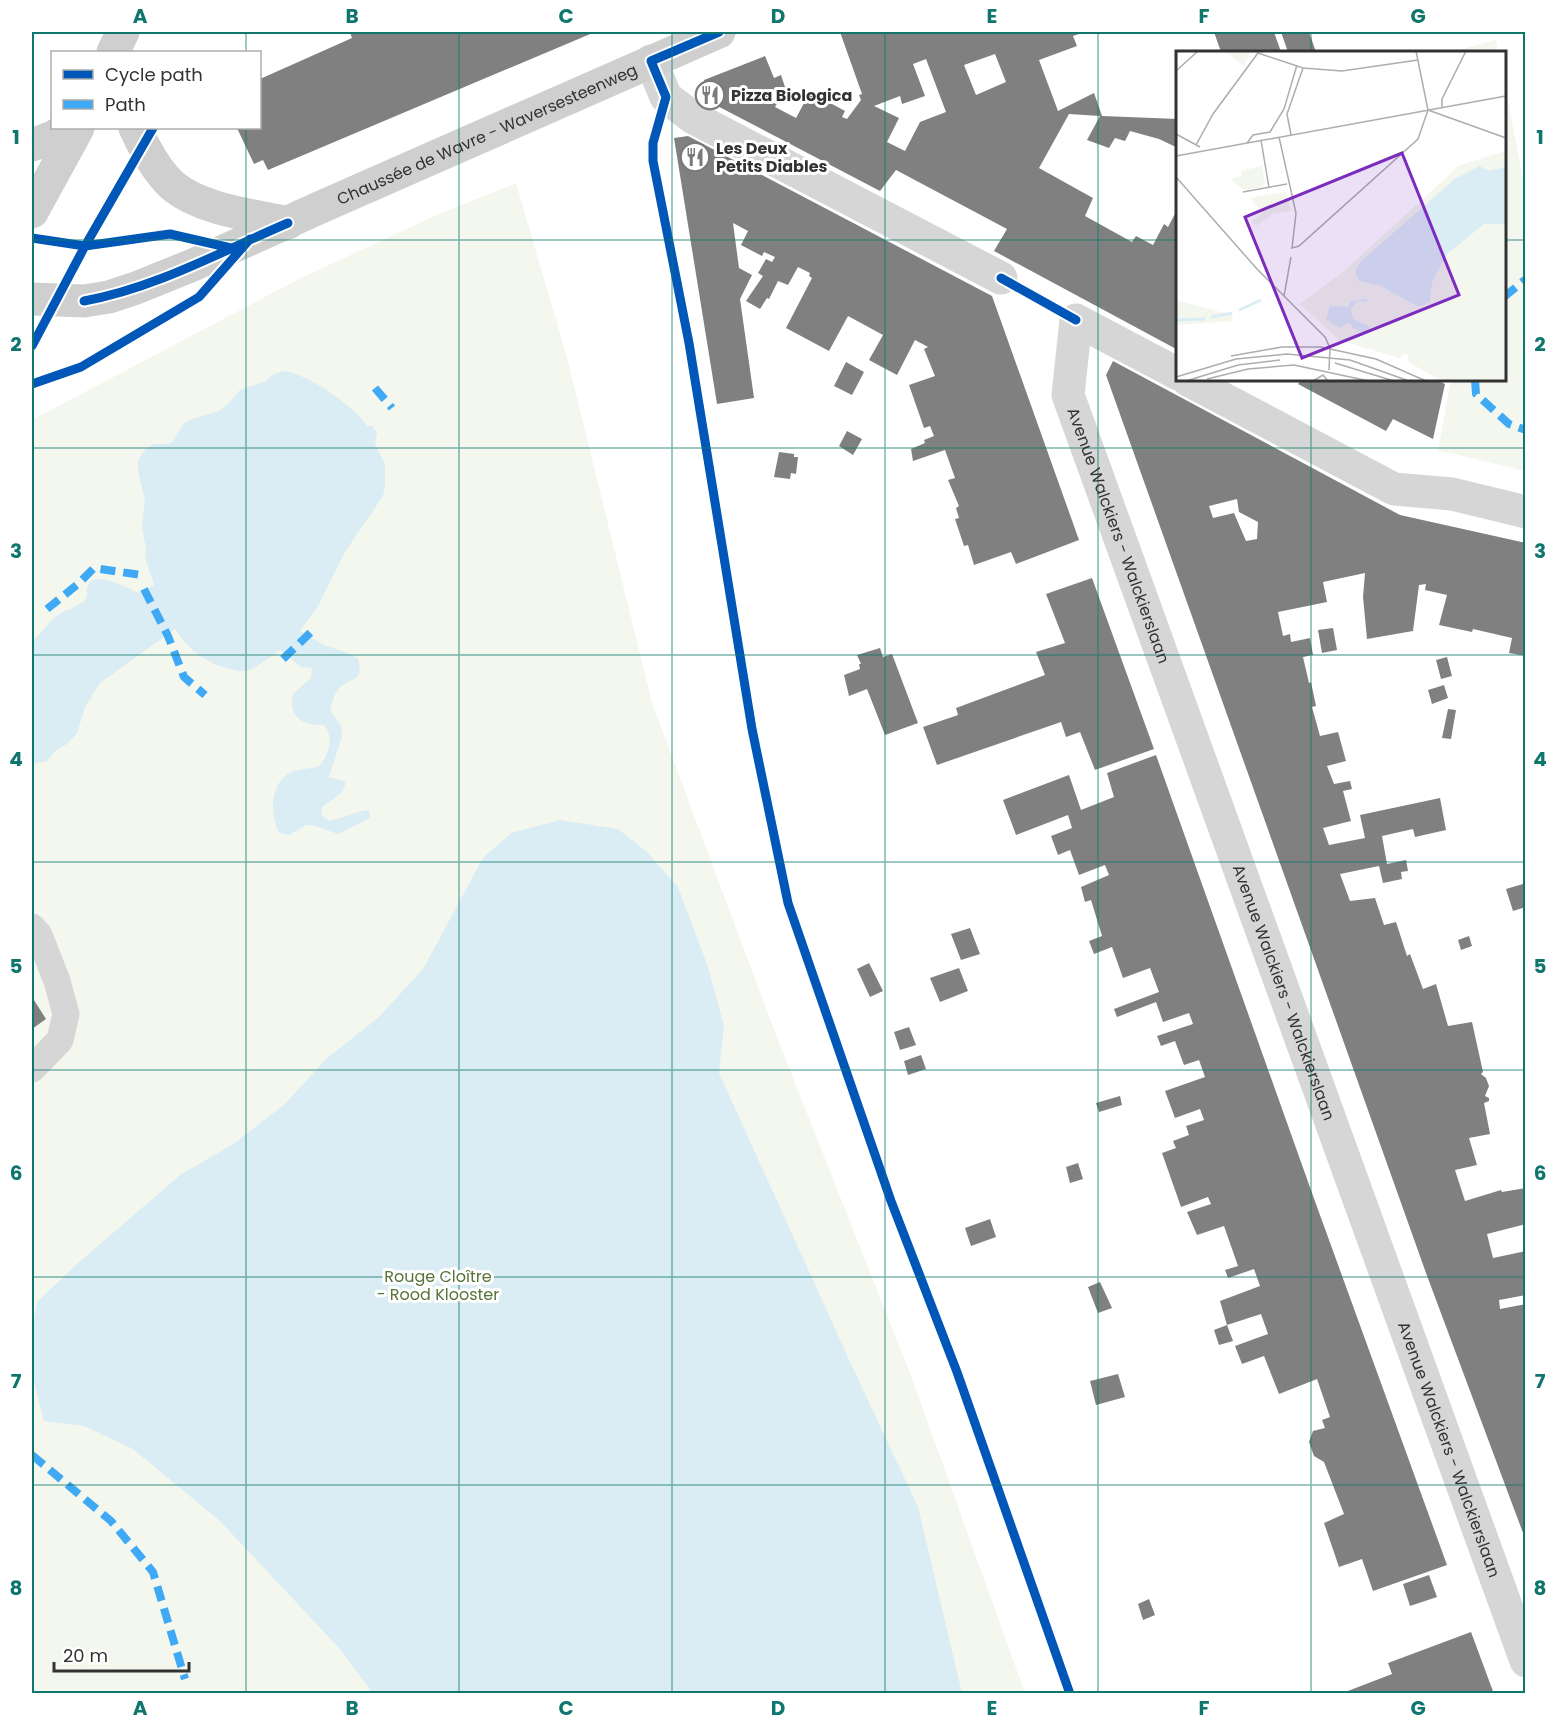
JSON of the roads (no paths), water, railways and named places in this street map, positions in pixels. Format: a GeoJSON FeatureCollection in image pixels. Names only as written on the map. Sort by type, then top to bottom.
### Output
{"type":"FeatureCollection","features":[{"type":"Feature","properties":{"kind":"main road"},"geometry":{"type":"LineString","coordinates":[[114,51],[123,32]]}},
{"type":"Feature","properties":{"kind":"main road"},"geometry":{"type":"LineString","coordinates":[[128,51],[130,32]]}},
{"type":"Feature","properties":{"kind":"main road","name":"Chaussée de Wavre - Waversesteenweg"},"geometry":{"type":"LineString","coordinates":[[32,299],[84,301],[109,297],[194,265],[719,32]]}},
{"type":"Feature","properties":{"kind":"main road"},"geometry":{"type":"LineString","coordinates":[[32,145],[66,129]]}},
{"type":"Feature","properties":{"kind":"main road"},"geometry":{"type":"LineString","coordinates":[[32,212],[77,129]]}},
{"type":"Feature","properties":{"kind":"main road"},"geometry":{"type":"LineString","coordinates":[[135,129],[142,145],[173,186],[201,202],[288,223]]}},
{"type":"Feature","properties":{"kind":"street"},"geometry":{"type":"LineString","coordinates":[[651,61],[666,97],[692,117],[1001,278]]}},
{"type":"Feature","properties":{"kind":"street","name":"Avenue Walckiers - Walckierslaan"},"geometry":{"type":"LineString","coordinates":[[1176,373],[1076,320],[1068,395],[1526,1661]]}},
{"type":"Feature","properties":{"kind":"street"},"geometry":{"type":"LineString","coordinates":[[1190,381],[1394,489],[1452,494],[1526,512]]}},
{"type":"Feature","properties":{"kind":"lane"},"geometry":{"type":"LineString","coordinates":[[32,927],[39,935],[57,981],[66,1014],[60,1040],[32,1069]]}},
{"type":"Feature","properties":{"kind":"place","name":"Pizza Biologica"},"geometry":{"type":"Point","coordinates":[710,95]}},
{"type":"Feature","properties":{"kind":"place","name":"Les Deux Petits Diables"},"geometry":{"type":"Point","coordinates":[695,157]}},
{"type":"Feature","properties":{"kind":"park label","name":"Rouge Cloître - Rood Klooster"},"geometry":{"type":"Point","coordinates":[438,1285]}}]}
